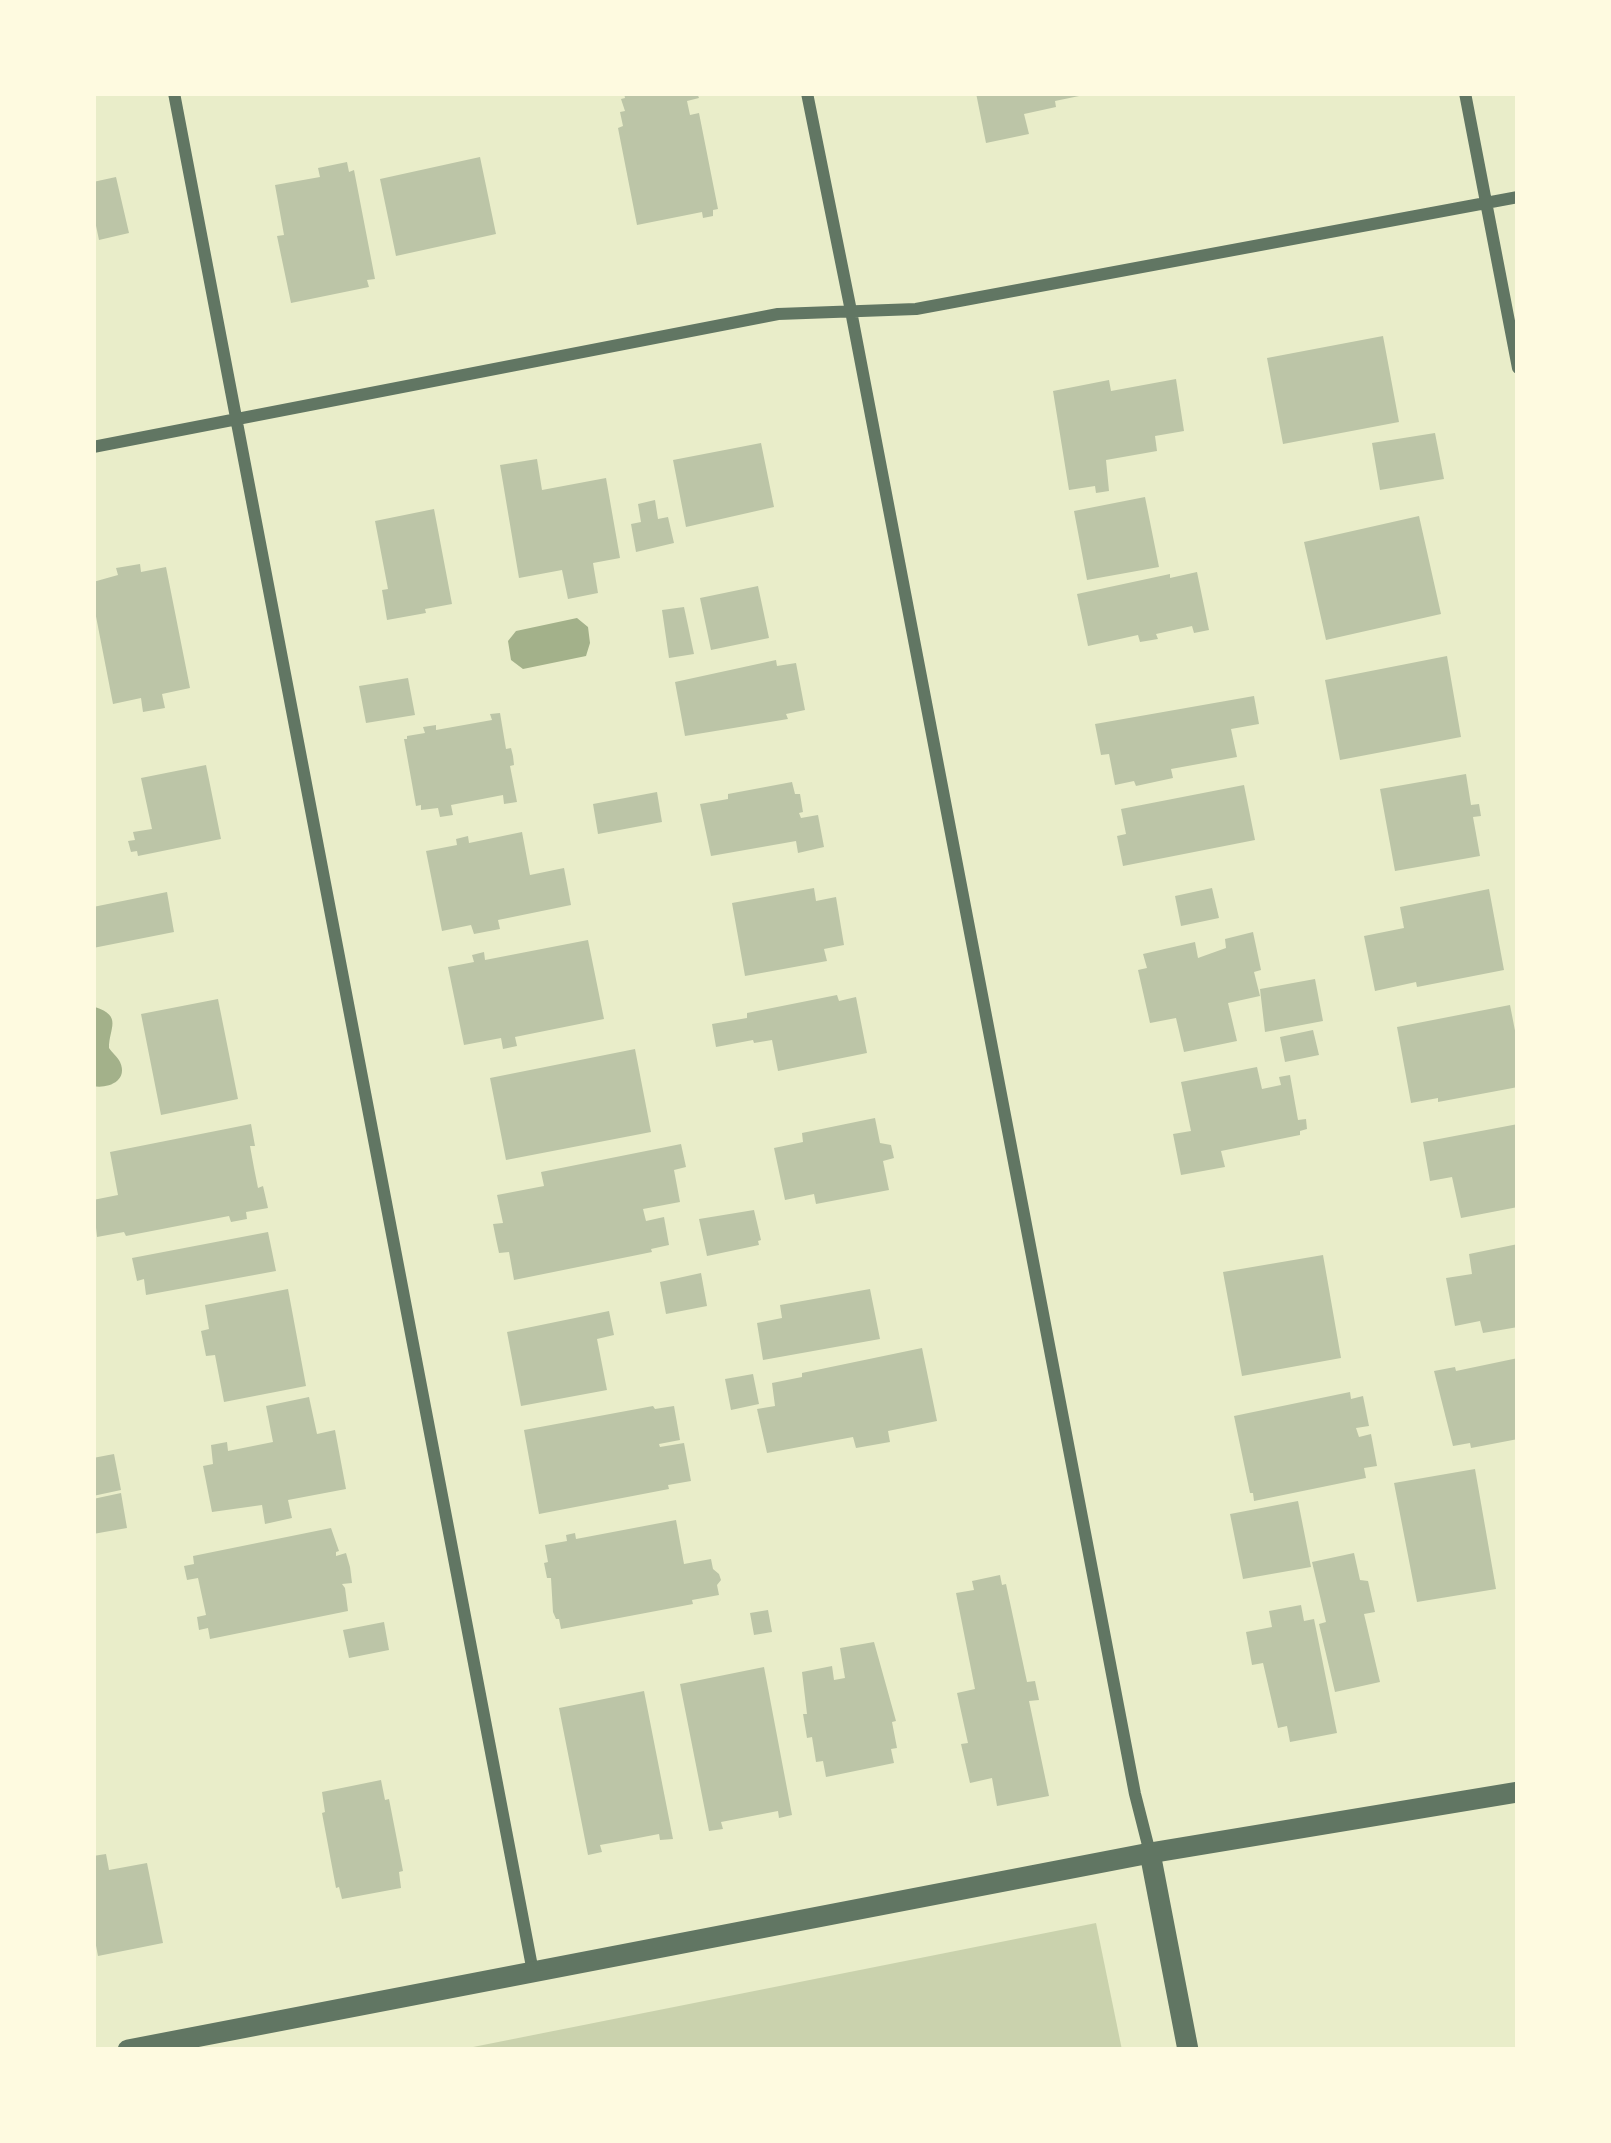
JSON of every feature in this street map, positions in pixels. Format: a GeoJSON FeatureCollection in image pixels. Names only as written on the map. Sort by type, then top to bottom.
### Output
{"type":"FeatureCollection","features":[{"type":"Feature","properties":{"kind":"street"},"geometry":{"type":"LineString","coordinates":[[174,93],[533,1972]]}},
{"type":"Feature","properties":{"kind":"street"},"geometry":{"type":"LineString","coordinates":[[807,93],[1188,2050]]}},
{"type":"Feature","properties":{"kind":"street"},"geometry":{"type":"LineString","coordinates":[[1465,93],[1518,368]]}},
{"type":"Feature","properties":{"kind":"street"},"geometry":{"type":"LineString","coordinates":[[93,447],[778,314],[916,309],[1518,197]]}},
{"type":"Feature","properties":{"kind":"street"},"geometry":{"type":"LineString","coordinates":[[128,2050],[1150,1853],[1518,1792]]}},
{"type":"Feature","properties":{"kind":"shaded area"},"geometry":{"type":"Polygon","coordinates":[[[577,618],[588,627],[586,656],[523,669],[511,660],[508,641],[516,631],[577,618]]]}},
{"type":"Feature","properties":{"kind":"shaded area"},"geometry":{"type":"Polygon","coordinates":[[[95,1007],[112,1019],[109,1048],[122,1069],[115,1083],[104,1086],[93,1086],[95,1007]]]}},
{"type":"Feature","properties":{"kind":"shaded area"},"geometry":{"type":"Polygon","coordinates":[[[1096,1923],[1122,2050],[458,2050],[1096,1923]]]}},
{"type":"Feature","properties":{"kind":"building"},"geometry":{"type":"Polygon","coordinates":[[[624,93],[697,93],[699,98],[687,101],[690,115],[699,113],[718,209],[713,216],[703,218],[702,212],[637,225],[618,128],[623,126],[624,93]]]}},
{"type":"Feature","properties":{"kind":"building"},"geometry":{"type":"Polygon","coordinates":[[[976,93],[1084,95],[1024,114],[1029,134],[986,143],[976,93]]]}},
{"type":"Feature","properties":{"kind":"building"},"geometry":{"type":"Polygon","coordinates":[[[480,157],[496,234],[396,256],[380,179],[480,157]]]}},
{"type":"Feature","properties":{"kind":"building"},"geometry":{"type":"Polygon","coordinates":[[[347,162],[349,172],[354,170],[375,279],[367,280],[369,287],[291,303],[277,236],[284,235],[275,185],[320,177],[318,168],[347,162]]]}},
{"type":"Feature","properties":{"kind":"building"},"geometry":{"type":"Polygon","coordinates":[[[116,177],[129,233],[99,240],[93,222],[93,182],[116,177]]]}},
{"type":"Feature","properties":{"kind":"building"},"geometry":{"type":"Polygon","coordinates":[[[1383,336],[1399,422],[1283,444],[1267,358],[1383,336]]]}},
{"type":"Feature","properties":{"kind":"building"},"geometry":{"type":"Polygon","coordinates":[[[1176,379],[1184,431],[1155,436],[1157,451],[1106,460],[1109,491],[1096,493],[1095,486],[1069,490],[1053,391],[1109,380],[1111,391],[1176,379]]]}},
{"type":"Feature","properties":{"kind":"building"},"geometry":{"type":"Polygon","coordinates":[[[1435,433],[1444,479],[1380,490],[1372,443],[1435,433]]]}},
{"type":"Feature","properties":{"kind":"building"},"geometry":{"type":"Polygon","coordinates":[[[761,443],[774,507],[686,527],[673,460],[761,443]]]}},
{"type":"Feature","properties":{"kind":"building"},"geometry":{"type":"Polygon","coordinates":[[[537,459],[542,490],[606,478],[620,558],[593,563],[598,593],[568,599],[562,570],[519,578],[500,465],[537,459]]]}},
{"type":"Feature","properties":{"kind":"building"},"geometry":{"type":"Polygon","coordinates":[[[1145,497],[1159,567],[1087,580],[1074,511],[1145,497]]]}},
{"type":"Feature","properties":{"kind":"building"},"geometry":{"type":"Polygon","coordinates":[[[655,500],[658,519],[668,517],[674,543],[636,552],[631,524],[641,522],[638,504],[655,500]]]}},
{"type":"Feature","properties":{"kind":"building"},"geometry":{"type":"Polygon","coordinates":[[[434,509],[452,604],[387,620],[382,590],[388,589],[375,521],[434,509]]]}},
{"type":"Feature","properties":{"kind":"building"},"geometry":{"type":"Polygon","coordinates":[[[1419,516],[1441,614],[1326,640],[1304,542],[1419,516]]]}},
{"type":"Feature","properties":{"kind":"building"},"geometry":{"type":"Polygon","coordinates":[[[140,564],[141,572],[166,567],[190,688],[162,694],[165,708],[143,712],[141,698],[113,704],[93,601],[93,582],[118,575],[116,568],[140,564]]]}},
{"type":"Feature","properties":{"kind":"building"},"geometry":{"type":"Polygon","coordinates":[[[1197,572],[1209,630],[1194,633],[1192,626],[1156,634],[1158,639],[1140,642],[1138,635],[1088,646],[1077,594],[1197,572]]]}},
{"type":"Feature","properties":{"kind":"building"},"geometry":{"type":"Polygon","coordinates":[[[758,586],[769,638],[711,650],[700,598],[758,586]]]}},
{"type":"Feature","properties":{"kind":"building"},"geometry":{"type":"Polygon","coordinates":[[[684,607],[694,654],[669,658],[662,610],[684,607]]]}},
{"type":"Feature","properties":{"kind":"building"},"geometry":{"type":"Polygon","coordinates":[[[1447,656],[1461,737],[1340,760],[1325,680],[1447,656]]]}},
{"type":"Feature","properties":{"kind":"building"},"geometry":{"type":"Polygon","coordinates":[[[776,660],[777,666],[796,663],[805,710],[786,714],[788,719],[685,736],[675,682],[776,660]]]}},
{"type":"Feature","properties":{"kind":"building"},"geometry":{"type":"Polygon","coordinates":[[[408,678],[415,715],[366,723],[359,686],[408,678]]]}},
{"type":"Feature","properties":{"kind":"building"},"geometry":{"type":"Polygon","coordinates":[[[1254,696],[1259,724],[1231,729],[1237,757],[1171,769],[1173,778],[1115,785],[1109,754],[1101,755],[1095,724],[1254,696]]]}},
{"type":"Feature","properties":{"kind":"building"},"geometry":{"type":"Polygon","coordinates":[[[500,713],[506,749],[511,748],[513,756],[510,766],[517,802],[504,804],[503,795],[451,805],[453,815],[440,817],[438,808],[416,806],[404,739],[425,733],[423,727],[436,725],[436,730],[492,720],[490,714],[500,713]]]}},
{"type":"Feature","properties":{"kind":"building"},"geometry":{"type":"Polygon","coordinates":[[[206,765],[221,839],[138,856],[137,851],[131,852],[128,841],[135,840],[133,832],[152,829],[141,778],[206,765]]]}},
{"type":"Feature","properties":{"kind":"building"},"geometry":{"type":"Polygon","coordinates":[[[1466,774],[1471,805],[1479,804],[1481,816],[1473,817],[1480,856],[1395,871],[1380,789],[1466,774]]]}},
{"type":"Feature","properties":{"kind":"building"},"geometry":{"type":"Polygon","coordinates":[[[792,782],[795,794],[800,794],[801,818],[818,815],[824,847],[798,853],[796,841],[711,856],[700,804],[792,782]]]}},
{"type":"Feature","properties":{"kind":"building"},"geometry":{"type":"Polygon","coordinates":[[[1244,785],[1255,840],[1123,866],[1117,836],[1126,834],[1121,809],[1244,785]]]}},
{"type":"Feature","properties":{"kind":"building"},"geometry":{"type":"Polygon","coordinates":[[[657,792],[662,822],[598,834],[593,804],[657,792]]]}},
{"type":"Feature","properties":{"kind":"building"},"geometry":{"type":"Polygon","coordinates":[[[522,832],[530,875],[564,868],[571,905],[498,920],[500,929],[474,934],[471,925],[442,931],[426,851],[457,845],[456,839],[468,836],[469,843],[522,832]]]}},
{"type":"Feature","properties":{"kind":"building"},"geometry":{"type":"Polygon","coordinates":[[[814,888],[816,901],[836,897],[844,945],[824,949],[827,961],[745,976],[732,903],[814,888]]]}},
{"type":"Feature","properties":{"kind":"building"},"geometry":{"type":"Polygon","coordinates":[[[1212,888],[1219,918],[1181,926],[1175,896],[1212,888]]]}},
{"type":"Feature","properties":{"kind":"building"},"geometry":{"type":"Polygon","coordinates":[[[1489,889],[1504,970],[1375,991],[1364,936],[1404,928],[1400,907],[1489,889]]]}},
{"type":"Feature","properties":{"kind":"building"},"geometry":{"type":"Polygon","coordinates":[[[167,892],[174,932],[93,948],[93,907],[167,892]]]}},
{"type":"Feature","properties":{"kind":"building"},"geometry":{"type":"Polygon","coordinates":[[[1253,932],[1261,970],[1254,972],[1260,996],[1228,1003],[1237,1041],[1184,1052],[1176,1018],[1150,1023],[1138,970],[1147,968],[1143,954],[1195,942],[1198,958],[1226,948],[1225,939],[1253,932]]]}},
{"type":"Feature","properties":{"kind":"building"},"geometry":{"type":"Polygon","coordinates":[[[588,940],[604,1019],[515,1037],[517,1046],[503,1049],[501,1038],[464,1045],[448,967],[474,962],[472,955],[484,952],[485,960],[588,940]]]}},
{"type":"Feature","properties":{"kind":"building"},"geometry":{"type":"Polygon","coordinates":[[[1315,979],[1323,1021],[1265,1032],[1260,989],[1315,979]]]}},
{"type":"Feature","properties":{"kind":"building"},"geometry":{"type":"Polygon","coordinates":[[[837,995],[839,1001],[856,997],[867,1053],[778,1071],[772,1040],[716,1047],[712,1024],[837,995]]]}},
{"type":"Feature","properties":{"kind":"building"},"geometry":{"type":"Polygon","coordinates":[[[218,999],[238,1099],[161,1115],[141,1014],[218,999]]]}},
{"type":"Feature","properties":{"kind":"building"},"geometry":{"type":"Polygon","coordinates":[[[1510,1005],[1518,1046],[1518,1087],[1411,1103],[1397,1027],[1510,1005]]]}},
{"type":"Feature","properties":{"kind":"building"},"geometry":{"type":"Polygon","coordinates":[[[1313,1030],[1319,1055],[1285,1062],[1280,1037],[1313,1030]]]}},
{"type":"Feature","properties":{"kind":"building"},"geometry":{"type":"Polygon","coordinates":[[[635,1049],[651,1132],[506,1160],[490,1078],[635,1049]]]}},
{"type":"Feature","properties":{"kind":"building"},"geometry":{"type":"Polygon","coordinates":[[[1257,1067],[1262,1089],[1281,1085],[1279,1077],[1290,1075],[1298,1120],[1306,1119],[1307,1129],[1300,1135],[1221,1151],[1225,1167],[1181,1175],[1173,1134],[1191,1131],[1181,1082],[1257,1067]]]}},
{"type":"Feature","properties":{"kind":"building"},"geometry":{"type":"Polygon","coordinates":[[[875,1118],[880,1143],[891,1145],[894,1158],[883,1161],[889,1190],[816,1204],[814,1194],[785,1200],[774,1148],[803,1142],[802,1133],[875,1118]]]}},
{"type":"Feature","properties":{"kind":"building"},"geometry":{"type":"Polygon","coordinates":[[[251,1124],[258,1188],[263,1186],[268,1208],[246,1212],[247,1219],[231,1222],[229,1216],[97,1237],[93,1200],[118,1195],[110,1152],[251,1124]]]}},
{"type":"Feature","properties":{"kind":"building"},"geometry":{"type":"Polygon","coordinates":[[[1518,1124],[1518,1207],[1461,1218],[1452,1177],[1430,1181],[1423,1142],[1518,1124]]]}},
{"type":"Feature","properties":{"kind":"building"},"geometry":{"type":"Polygon","coordinates":[[[681,1144],[686,1167],[674,1170],[680,1202],[643,1209],[646,1221],[664,1217],[669,1245],[514,1280],[509,1252],[499,1253],[493,1224],[503,1223],[497,1195],[544,1186],[541,1172],[681,1144]]]}},
{"type":"Feature","properties":{"kind":"building"},"geometry":{"type":"Polygon","coordinates":[[[754,1210],[759,1245],[707,1256],[699,1219],[754,1210]]]}},
{"type":"Feature","properties":{"kind":"building"},"geometry":{"type":"Polygon","coordinates":[[[268,1232],[276,1271],[146,1295],[144,1279],[137,1281],[132,1258],[268,1232]]]}},
{"type":"Feature","properties":{"kind":"building"},"geometry":{"type":"Polygon","coordinates":[[[1518,1244],[1518,1327],[1483,1333],[1480,1321],[1455,1326],[1446,1278],[1472,1274],[1469,1254],[1518,1244]]]}},
{"type":"Feature","properties":{"kind":"building"},"geometry":{"type":"Polygon","coordinates":[[[1323,1255],[1341,1358],[1242,1376],[1223,1272],[1323,1255]]]}},
{"type":"Feature","properties":{"kind":"building"},"geometry":{"type":"Polygon","coordinates":[[[701,1273],[707,1306],[666,1314],[660,1282],[701,1273]]]}},
{"type":"Feature","properties":{"kind":"building"},"geometry":{"type":"Polygon","coordinates":[[[288,1289],[306,1386],[224,1402],[215,1355],[206,1356],[201,1331],[209,1329],[205,1305],[288,1289]]]}},
{"type":"Feature","properties":{"kind":"building"},"geometry":{"type":"Polygon","coordinates":[[[870,1289],[880,1339],[763,1360],[757,1323],[782,1318],[780,1305],[870,1289]]]}},
{"type":"Feature","properties":{"kind":"building"},"geometry":{"type":"Polygon","coordinates":[[[609,1311],[614,1335],[597,1339],[607,1390],[521,1406],[507,1332],[609,1311]]]}},
{"type":"Feature","properties":{"kind":"building"},"geometry":{"type":"Polygon","coordinates":[[[922,1348],[937,1421],[888,1431],[890,1442],[856,1448],[853,1437],[767,1453],[757,1409],[775,1406],[772,1383],[922,1348]]]}},
{"type":"Feature","properties":{"kind":"building"},"geometry":{"type":"Polygon","coordinates":[[[1518,1358],[1518,1439],[1471,1448],[1470,1443],[1453,1446],[1434,1371],[1518,1358]]]}},
{"type":"Feature","properties":{"kind":"building"},"geometry":{"type":"Polygon","coordinates":[[[753,1374],[759,1404],[731,1410],[725,1379],[753,1374]]]}},
{"type":"Feature","properties":{"kind":"building"},"geometry":{"type":"Polygon","coordinates":[[[1350,1392],[1351,1399],[1363,1396],[1369,1426],[1356,1428],[1359,1437],[1371,1434],[1377,1466],[1364,1468],[1366,1478],[1254,1501],[1234,1416],[1350,1392]]]}},
{"type":"Feature","properties":{"kind":"building"},"geometry":{"type":"Polygon","coordinates":[[[309,1397],[317,1434],[335,1430],[346,1489],[288,1500],[292,1518],[265,1524],[262,1505],[212,1512],[203,1466],[213,1464],[211,1445],[227,1442],[228,1451],[273,1442],[266,1406],[309,1397]]]}},
{"type":"Feature","properties":{"kind":"building"},"geometry":{"type":"Polygon","coordinates":[[[674,1406],[680,1440],[659,1444],[684,1443],[691,1481],[539,1514],[524,1430],[674,1406]]]}},
{"type":"Feature","properties":{"kind":"building"},"geometry":{"type":"Polygon","coordinates":[[[114,1454],[121,1490],[93,1496],[93,1458],[114,1454]]]}},
{"type":"Feature","properties":{"kind":"building"},"geometry":{"type":"Polygon","coordinates":[[[1475,1469],[1496,1589],[1417,1602],[1394,1483],[1475,1469]]]}},
{"type":"Feature","properties":{"kind":"building"},"geometry":{"type":"Polygon","coordinates":[[[121,1493],[127,1528],[93,1534],[93,1499],[121,1493]]]}},
{"type":"Feature","properties":{"kind":"building"},"geometry":{"type":"Polygon","coordinates":[[[1298,1501],[1311,1567],[1243,1579],[1230,1514],[1298,1501]]]}},
{"type":"Feature","properties":{"kind":"building"},"geometry":{"type":"Polygon","coordinates":[[[676,1520],[684,1564],[711,1559],[721,1580],[719,1595],[561,1629],[553,1612],[545,1545],[567,1541],[566,1535],[575,1533],[576,1539],[676,1520]]]}},
{"type":"Feature","properties":{"kind":"building"},"geometry":{"type":"Polygon","coordinates":[[[331,1528],[339,1551],[336,1556],[346,1553],[350,1567],[352,1583],[342,1584],[348,1611],[210,1639],[208,1628],[199,1630],[197,1617],[206,1615],[198,1578],[187,1580],[184,1566],[194,1564],[193,1556],[331,1528]]]}},
{"type":"Feature","properties":{"kind":"building"},"geometry":{"type":"Polygon","coordinates":[[[1354,1553],[1360,1580],[1368,1581],[1375,1612],[1364,1614],[1380,1682],[1335,1692],[1319,1624],[1326,1622],[1312,1562],[1354,1553]]]}},
{"type":"Feature","properties":{"kind":"building"},"geometry":{"type":"Polygon","coordinates":[[[1000,1575],[1002,1585],[1006,1584],[1027,1682],[1035,1681],[1039,1700],[1029,1701],[1049,1796],[997,1806],[992,1778],[970,1783],[961,1744],[968,1743],[957,1693],[975,1689],[956,1593],[974,1590],[972,1581],[1000,1575]]]}},
{"type":"Feature","properties":{"kind":"building"},"geometry":{"type":"Polygon","coordinates":[[[1301,1605],[1304,1621],[1314,1619],[1337,1733],[1290,1742],[1287,1726],[1278,1728],[1263,1663],[1252,1665],[1246,1632],[1272,1627],[1269,1611],[1301,1605]]]}},
{"type":"Feature","properties":{"kind":"building"},"geometry":{"type":"Polygon","coordinates":[[[768,1610],[772,1632],[754,1635],[750,1613],[768,1610]]]}},
{"type":"Feature","properties":{"kind":"building"},"geometry":{"type":"Polygon","coordinates":[[[384,1622],[389,1650],[349,1658],[343,1630],[384,1622]]]}},
{"type":"Feature","properties":{"kind":"building"},"geometry":{"type":"Polygon","coordinates":[[[874,1642],[896,1721],[892,1722],[897,1748],[891,1749],[894,1763],[826,1777],[823,1761],[816,1762],[812,1737],[807,1738],[802,1672],[832,1666],[834,1680],[845,1678],[840,1648],[874,1642]]]}},
{"type":"Feature","properties":{"kind":"building"},"geometry":{"type":"Polygon","coordinates":[[[764,1667],[792,1815],[779,1818],[778,1811],[721,1822],[723,1829],[709,1831],[680,1684],[764,1667]]]}},
{"type":"Feature","properties":{"kind":"building"},"geometry":{"type":"Polygon","coordinates":[[[644,1691],[673,1839],[660,1840],[659,1834],[600,1845],[602,1852],[588,1855],[559,1708],[644,1691]]]}},
{"type":"Feature","properties":{"kind":"building"},"geometry":{"type":"Polygon","coordinates":[[[381,1780],[403,1871],[399,1872],[401,1888],[342,1899],[336,1888],[322,1792],[381,1780]]]}},
{"type":"Feature","properties":{"kind":"building"},"geometry":{"type":"Polygon","coordinates":[[[106,1854],[109,1870],[147,1863],[163,1943],[98,1956],[93,1930],[93,1856],[106,1854]]]}}]}
